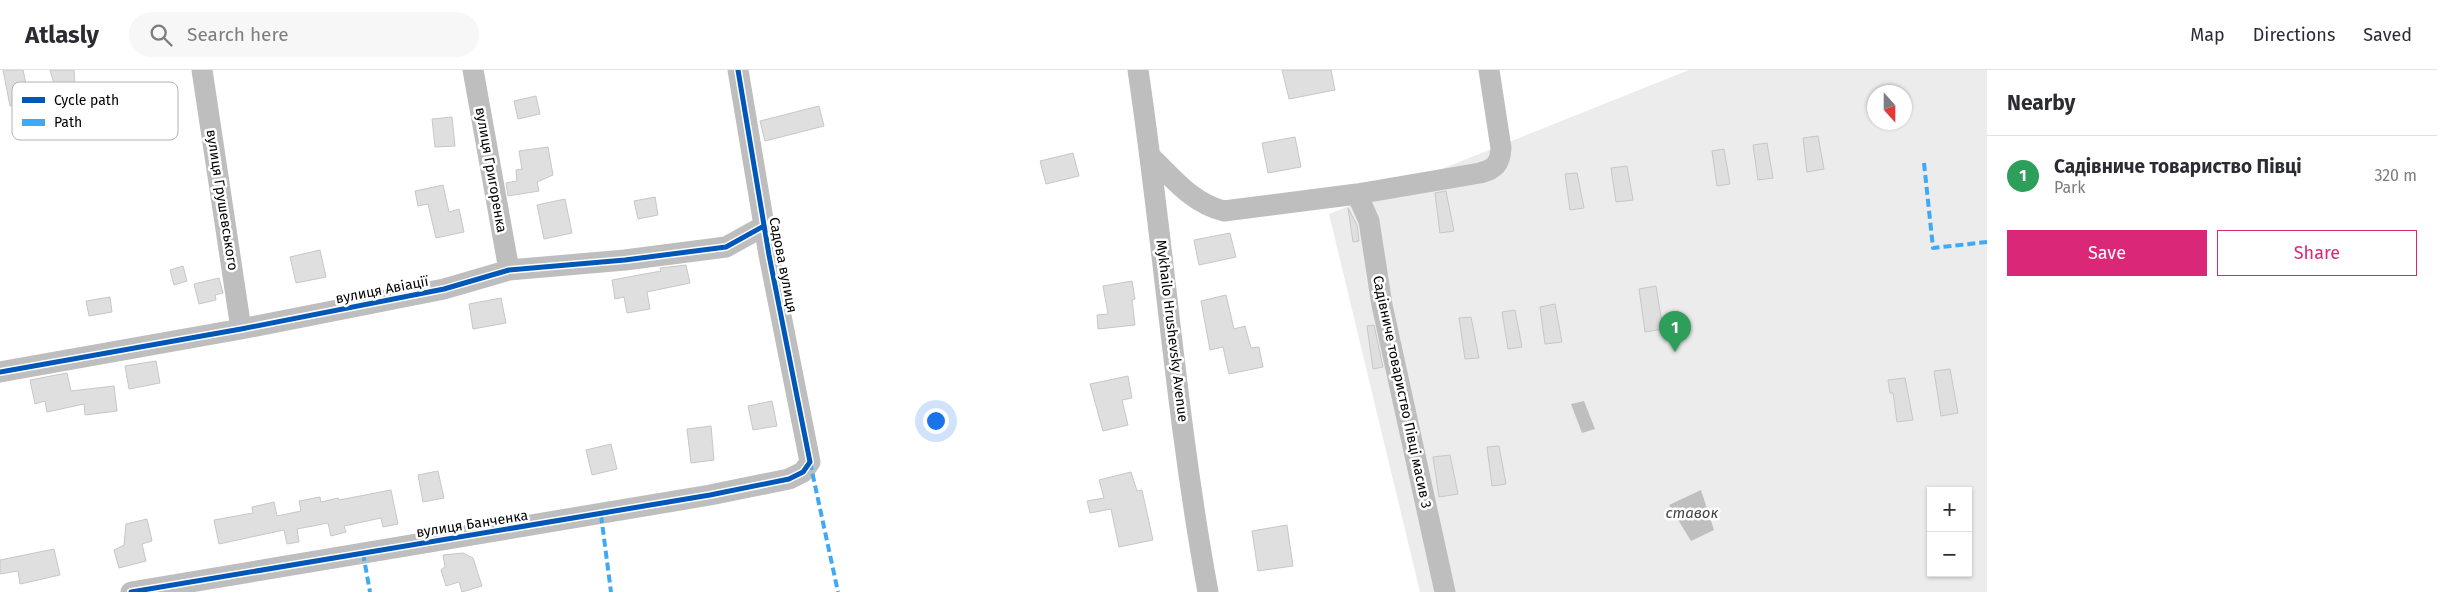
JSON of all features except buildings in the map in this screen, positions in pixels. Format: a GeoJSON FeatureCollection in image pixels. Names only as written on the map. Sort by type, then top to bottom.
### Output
{"type":"FeatureCollection","features":[{"type":"Feature","properties":{"kind":"street","name":"вулиця Грушевського"},"geometry":{"type":"LineString","coordinates":[[202,70],[241,329]]}},
{"type":"Feature","properties":{"kind":"street","name":"вулиця Григоренка"},"geometry":{"type":"LineString","coordinates":[[472,70],[509,270]]}},
{"type":"Feature","properties":{"kind":"street","name":"Садова вулиця"},"geometry":{"type":"LineString","coordinates":[[738,70],[764,226],[810,462]]}},
{"type":"Feature","properties":{"kind":"street","name":"Mykhailo Hrushevsky Avenue"},"geometry":{"type":"LineString","coordinates":[[1138,70],[1151,157],[1167,307],[1208,592]]}},
{"type":"Feature","properties":{"kind":"street"},"geometry":{"type":"LineString","coordinates":[[1151,157],[1197,200],[1210,208],[1224,210],[1357,194],[1492,170],[1500,160],[1501,148],[1489,70]]}},
{"type":"Feature","properties":{"kind":"street","name":"Садівниче товариство Півці масив 3"},"geometry":{"type":"LineString","coordinates":[[1357,194],[1369,221],[1382,305],[1445,592]]}},
{"type":"Feature","properties":{"kind":"street","name":"вулиця Авіації"},"geometry":{"type":"LineString","coordinates":[[0,372],[241,329],[444,289],[509,270],[625,260],[726,247],[764,226]]}},
{"type":"Feature","properties":{"kind":"street","name":"вулиця Банченка"},"geometry":{"type":"LineString","coordinates":[[131,592],[710,496],[789,479],[803,472],[810,462]]}},
{"type":"Feature","properties":{"kind":"shaded area"},"geometry":{"type":"Polygon","coordinates":[[[1689,70],[1987,70],[1987,592],[1420,592],[1329,214],[1689,70]]]}},
{"type":"Feature","properties":{"kind":"water"},"geometry":{"type":"Polygon","coordinates":[[[1584,401],[1595,429],[1582,433],[1571,404],[1584,401]]]}},
{"type":"Feature","properties":{"kind":"water","name":"ставок"},"geometry":{"type":"Polygon","coordinates":[[[1701,490],[1714,530],[1691,541],[1669,505],[1701,490]]]}},
{"type":"Feature","properties":{"kind":"marked path"},"geometry":{"type":"LineString","coordinates":[[1924,163],[1933,248],[1987,242]]}},
{"type":"Feature","properties":{"kind":"marked path"},"geometry":{"type":"LineString","coordinates":[[810,462],[838,592]]}},
{"type":"Feature","properties":{"kind":"marked path"},"geometry":{"type":"LineString","coordinates":[[601,515],[611,592]]}},
{"type":"Feature","properties":{"kind":"marked path"},"geometry":{"type":"LineString","coordinates":[[363,553],[370,592]]}},
{"type":"Feature","properties":{"kind":"cycle path"},"geometry":{"type":"LineString","coordinates":[[131,592],[710,495],[789,479],[803,472],[810,462],[769,255],[738,70]]}},
{"type":"Feature","properties":{"kind":"cycle path"},"geometry":{"type":"LineString","coordinates":[[0,372],[241,329],[444,289],[509,270],[625,260],[726,247],[764,226]]}},
{"type":"Feature","properties":{"kind":"place","name":"Садівниче товариство Півці"},"geometry":{"type":"Point","coordinates":[1675,352]}}]}
